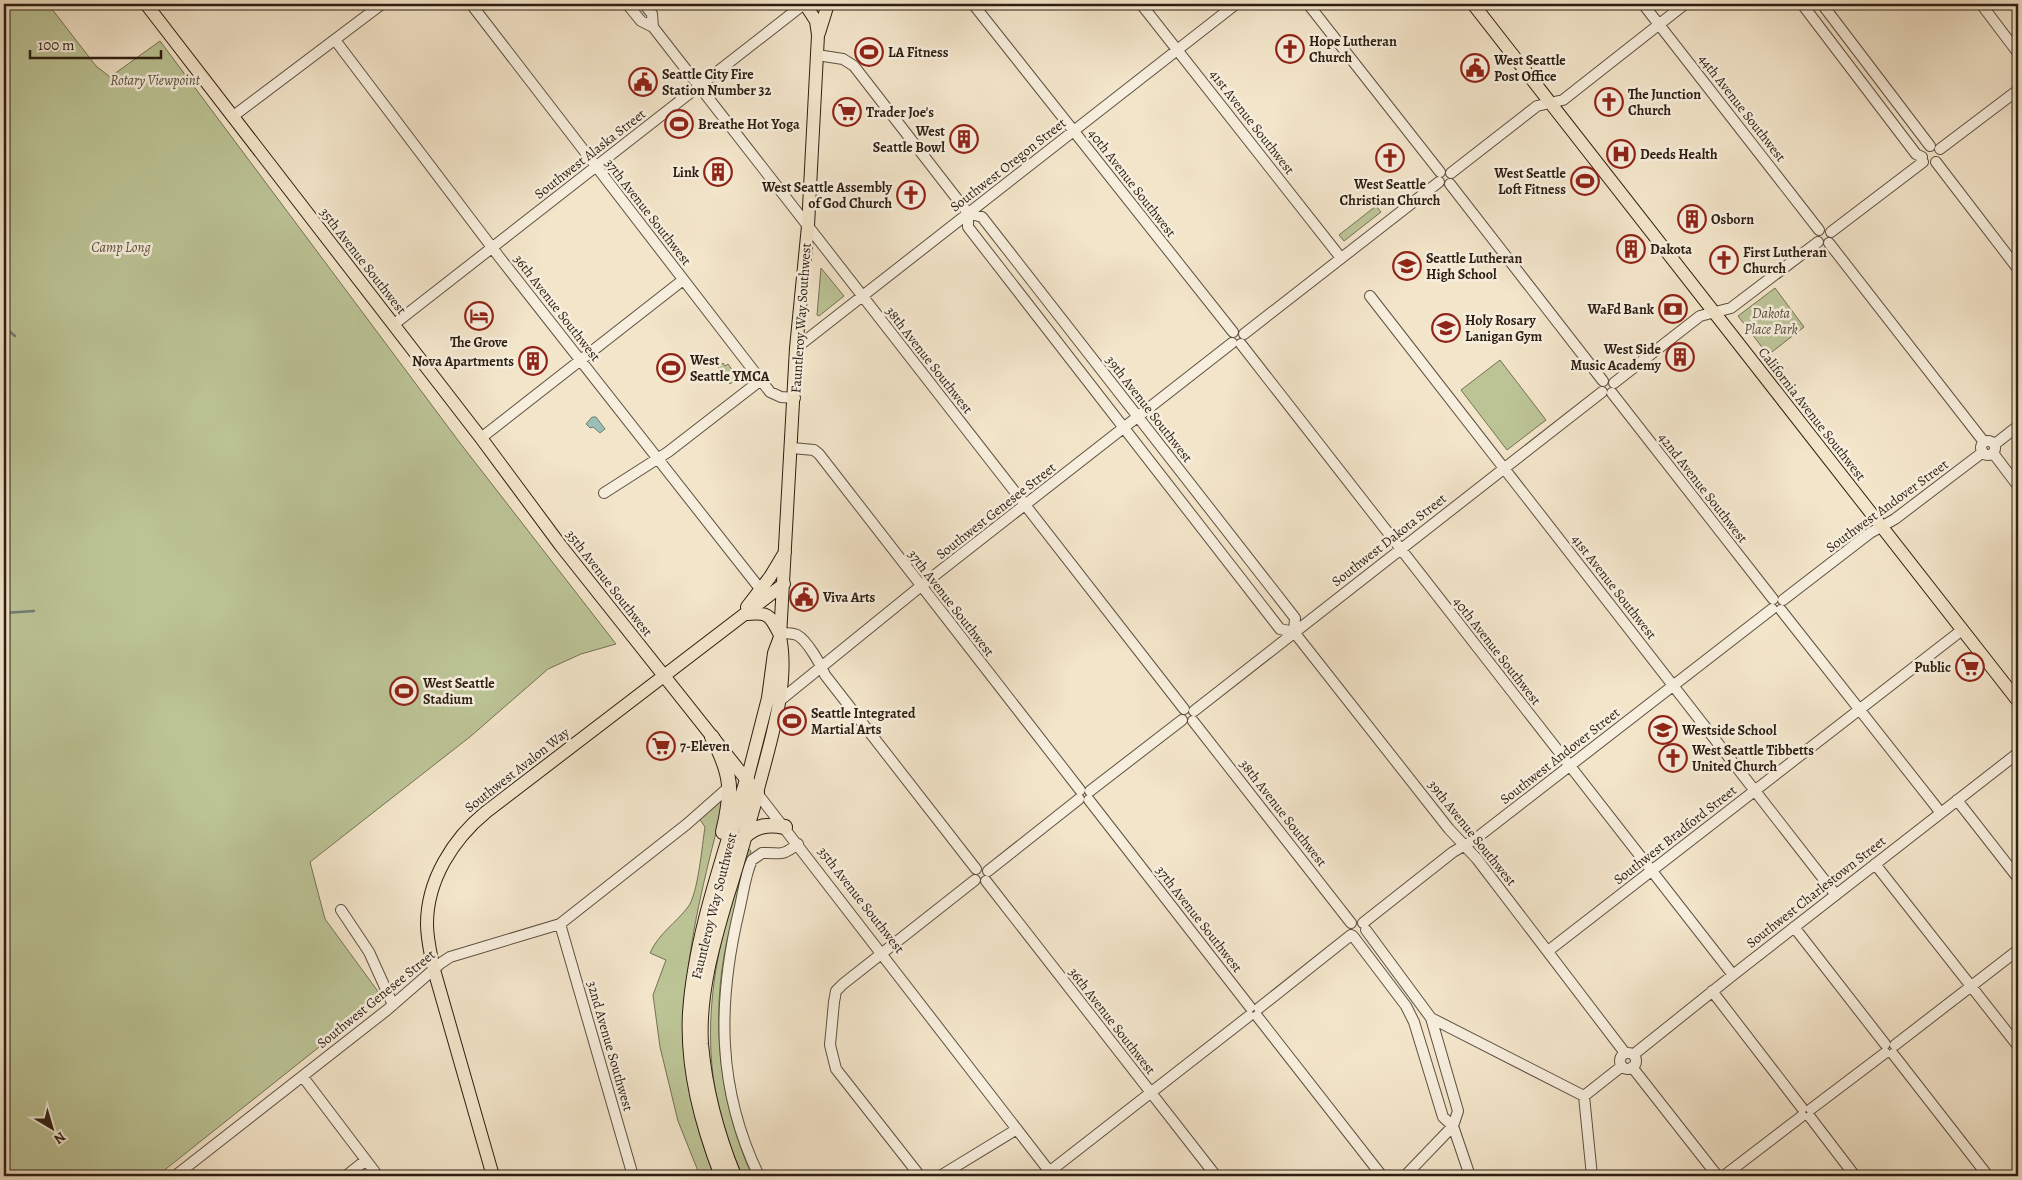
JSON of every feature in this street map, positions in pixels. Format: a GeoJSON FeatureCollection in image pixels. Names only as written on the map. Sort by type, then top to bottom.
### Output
{"type":"FeatureCollection","features":[{"type":"Feature","properties":{"kind":"highway"},"geometry":{"type":"LineString","coordinates":[[712,737],[725,761],[730,786],[726,817],[718,853],[716,888]]}},
{"type":"Feature","properties":{"kind":"highway","name":"Fauntleroy Way Southwest"},"geometry":{"type":"LineString","coordinates":[[722,1176],[708,1140],[698,1100],[690,1015],[703,936],[747,780]]}},
{"type":"Feature","properties":{"kind":"highway","name":"Fauntleroy Way Southwest"},"geometry":{"type":"LineString","coordinates":[[734,1176],[715,1122],[708,1093],[701,1043],[702,1015],[710,958],[758,793]]}},
{"type":"Feature","properties":{"kind":"highway"},"geometry":{"type":"LineString","coordinates":[[744,837],[753,828],[764,825],[785,827]]}},
{"type":"Feature","properties":{"kind":"main road","name":"35th Avenue Southwest"},"geometry":{"type":"LineString","coordinates":[[146,4],[481,438],[561,546],[758,793]]}},
{"type":"Feature","properties":{"kind":"main road","name":"Fauntleroy Way Southwest"},"geometry":{"type":"LineString","coordinates":[[758,793],[778,702],[784,653],[781,635],[795,398],[796,348],[808,226],[818,35],[816,21],[804,4]]}},
{"type":"Feature","properties":{"kind":"main road"},"geometry":{"type":"LineString","coordinates":[[818,35],[828,4]]}},
{"type":"Feature","properties":{"kind":"main road","name":"California Avenue Southwest"},"geometry":{"type":"LineString","coordinates":[[1473,4],[1880,527],[2018,701]]}},
{"type":"Feature","properties":{"kind":"main road","name":"Southwest Avalon Way"},"geometry":{"type":"LineString","coordinates":[[762,596],[786,549]]}},
{"type":"Feature","properties":{"kind":"main road","name":"Southwest Avalon Way"},"geometry":{"type":"LineString","coordinates":[[493,1176],[434,970],[427,923],[433,890],[444,861],[465,831],[493,807],[740,618],[762,596],[784,584]]}},
{"type":"Feature","properties":{"kind":"main road"},"geometry":{"type":"LineString","coordinates":[[740,618],[763,612],[768,615],[781,635]]}},
{"type":"Feature","properties":{"kind":"main road","name":"Fauntleroy Way Southwest"},"geometry":{"type":"LineString","coordinates":[[747,780],[768,698],[774,653],[781,635]]}},
{"type":"Feature","properties":{"kind":"street"},"geometry":{"type":"LineString","coordinates":[[232,117],[382,4]]}},
{"type":"Feature","properties":{"kind":"street","name":"37th Avenue Southwest"},"geometry":{"type":"LineString","coordinates":[[471,4],[595,168],[760,380],[776,396],[795,398]]}},
{"type":"Feature","properties":{"kind":"street","name":"38th Avenue Southwest"},"geometry":{"type":"LineString","coordinates":[[627,4],[641,21],[653,27],[1024,506],[1351,923]]}},
{"type":"Feature","properties":{"kind":"street","name":"38th Avenue Southwest"},"geometry":{"type":"LineString","coordinates":[[644,4],[652,14],[653,27]]}},
{"type":"Feature","properties":{"kind":"street","name":"Southwest Alaska Street"},"geometry":{"type":"LineString","coordinates":[[393,325],[804,4]]}},
{"type":"Feature","properties":{"kind":"street","name":"40th Avenue Southwest"},"geometry":{"type":"LineString","coordinates":[[973,4],[1238,338],[1400,549],[1733,975]]}},
{"type":"Feature","properties":{"kind":"street","name":"41st Avenue Southwest"},"geometry":{"type":"LineString","coordinates":[[1141,4],[1341,258]]}},
{"type":"Feature","properties":{"kind":"street","name":"Southwest Oregon Street"},"geometry":{"type":"LineString","coordinates":[[796,348],[1236,4]]}},
{"type":"Feature","properties":{"kind":"street"},"geometry":{"type":"LineString","coordinates":[[1308,4],[1444,176],[1443,185],[1450,184],[1603,381],[1600,386],[1609,389]]}},
{"type":"Feature","properties":{"kind":"street","name":"44th Avenue Southwest"},"geometry":{"type":"LineString","coordinates":[[1643,4],[1819,230]]}},
{"type":"Feature","properties":{"kind":"street","name":"Southwest Genesee Street"},"geometry":{"type":"LineString","coordinates":[[778,702],[815,674],[821,665],[921,586],[1444,176],[1537,106],[1563,100],[1685,4]]}},
{"type":"Feature","properties":{"kind":"street"},"geometry":{"type":"LineString","coordinates":[[1802,4],[1916,154],[1922,160],[1936,162],[2018,269]]}},
{"type":"Feature","properties":{"kind":"street"},"geometry":{"type":"LineString","coordinates":[[1822,4],[1935,147],[1940,155],[1936,162]]}},
{"type":"Feature","properties":{"kind":"street"},"geometry":{"type":"LineString","coordinates":[[1981,4],[2018,54]]}},
{"type":"Feature","properties":{"kind":"street","name":"36th Avenue Southwest"},"geometry":{"type":"LineString","coordinates":[[335,40],[492,248],[762,596]]}},
{"type":"Feature","properties":{"kind":"street","name":"39th Avenue Southwest"},"geometry":{"type":"LineString","coordinates":[[817,55],[844,59],[854,66],[968,213],[982,217],[1295,618],[1294,632]]}},
{"type":"Feature","properties":{"kind":"street"},"geometry":{"type":"LineString","coordinates":[[1831,232],[1922,160],[1923,152],[1935,147],[2018,90]]}},
{"type":"Feature","properties":{"kind":"street","name":"39th Avenue Southwest"},"geometry":{"type":"LineString","coordinates":[[968,213],[968,227],[1280,629],[1294,632],[1629,1054]]}},
{"type":"Feature","properties":{"kind":"street"},"geometry":{"type":"LineString","coordinates":[[1825,228],[1831,232],[1832,238],[1829,243],[1821,245],[1818,242],[1816,236],[1819,230],[1825,228]]}},
{"type":"Feature","properties":{"kind":"street","name":"Southwest Dakota Street"},"geometry":{"type":"LineString","coordinates":[[920,1176],[836,1069],[830,1045],[836,991],[1400,549],[1609,389],[1700,316],[1731,308],[1818,242]]}},
{"type":"Feature","properties":{"kind":"street"},"geometry":{"type":"LineString","coordinates":[[1829,243],[2018,486]]}},
{"type":"Feature","properties":{"kind":"street"},"geometry":{"type":"LineString","coordinates":[[481,438],[683,280]]}},
{"type":"Feature","properties":{"kind":"street","name":"41st Avenue Southwest"},"geometry":{"type":"LineString","coordinates":[[1370,296],[1836,894]]}},
{"type":"Feature","properties":{"kind":"street"},"geometry":{"type":"LineString","coordinates":[[604,493],[668,452],[760,380]]}},
{"type":"Feature","properties":{"kind":"street","name":"42nd Avenue Southwest"},"geometry":{"type":"LineString","coordinates":[[1609,389],[1941,814]]}},
{"type":"Feature","properties":{"kind":"street","name":"Southwest Andover Street"},"geometry":{"type":"LineString","coordinates":[[1365,926],[1464,846],[1777,605],[2018,426]]}},
{"type":"Feature","properties":{"kind":"street","name":"37th Avenue Southwest"},"geometry":{"type":"LineString","coordinates":[[792,448],[814,450],[819,454],[1382,1176]]}},
{"type":"Feature","properties":{"kind":"street","name":"Southwest Bradford Street"},"geometry":{"type":"LineString","coordinates":[[1548,951],[1962,630]]}},
{"type":"Feature","properties":{"kind":"street"},"geometry":{"type":"LineString","coordinates":[[781,635],[799,636],[821,665],[825,675],[976,869],[974,875],[983,877]]}},
{"type":"Feature","properties":{"kind":"street","name":"Southwest Charlestown Street"},"geometry":{"type":"LineString","coordinates":[[1629,1054],[2018,754]]}},
{"type":"Feature","properties":{"kind":"street","name":"Southwest Genesee Street"},"geometry":{"type":"LineString","coordinates":[[175,1176],[303,1077],[450,957],[560,924],[687,824],[730,786]]}},
{"type":"Feature","properties":{"kind":"street","name":"35th Avenue Southwest"},"geometry":{"type":"LineString","coordinates":[[758,793],[883,953],[1051,1174]]}},
{"type":"Feature","properties":{"kind":"street"},"geometry":{"type":"LineString","coordinates":[[1957,800],[2018,878]]}},
{"type":"Feature","properties":{"kind":"street","name":"Fauntleroy Way Southwest"},"geometry":{"type":"LineString","coordinates":[[759,1176],[737,1123],[727,1068],[723,1018],[726,974],[735,926],[752,860],[762,853],[775,855],[784,853],[798,844]]}},
{"type":"Feature","properties":{"kind":"street"},"geometry":{"type":"LineString","coordinates":[[1875,864],[2018,1046]]}},
{"type":"Feature","properties":{"kind":"street","name":"36th Avenue Southwest"},"geometry":{"type":"LineString","coordinates":[[983,877],[1216,1176]]}},
{"type":"Feature","properties":{"kind":"street"},"geometry":{"type":"LineString","coordinates":[[341,910],[369,952],[393,1005]]}},
{"type":"Feature","properties":{"kind":"street"},"geometry":{"type":"LineString","coordinates":[[1405,1176],[1453,1126],[1458,1111],[1431,1018],[1365,926],[1358,920],[1351,923],[1349,930],[1406,1006],[1414,1022],[1443,1117],[1453,1126],[1470,1176]]}},
{"type":"Feature","properties":{"kind":"street","name":"32nd Avenue Southwest"},"geometry":{"type":"LineString","coordinates":[[560,924],[633,1176]]}},
{"type":"Feature","properties":{"kind":"street"},"geometry":{"type":"LineString","coordinates":[[1051,1174],[1150,1093],[1352,935],[1362,936],[1365,926]]}},
{"type":"Feature","properties":{"kind":"street"},"geometry":{"type":"LineString","coordinates":[[1794,927],[1988,1176]]}},
{"type":"Feature","properties":{"kind":"street"},"geometry":{"type":"LineString","coordinates":[[1627,1067],[1720,1175],[1806,1113],[2018,950]]}},
{"type":"Feature","properties":{"kind":"street"},"geometry":{"type":"LineString","coordinates":[[1712,991],[1855,1176]]}},
{"type":"Feature","properties":{"kind":"street"},"geometry":{"type":"LineString","coordinates":[[1431,1018],[1584,1096]]}},
{"type":"Feature","properties":{"kind":"street"},"geometry":{"type":"LineString","coordinates":[[1584,1096],[1636,1061],[1629,1054]]}},
{"type":"Feature","properties":{"kind":"street"},"geometry":{"type":"LineString","coordinates":[[303,1077],[378,1176]]}},
{"type":"Feature","properties":{"kind":"street"},"geometry":{"type":"LineString","coordinates":[[1584,1096],[1592,1176]]}},
{"type":"Feature","properties":{"kind":"street"},"geometry":{"type":"LineString","coordinates":[[940,1176],[1017,1129]]}},
{"type":"Feature","properties":{"kind":"street"},"geometry":{"type":"LineString","coordinates":[[346,1176],[366,1160]]}},
{"type":"Feature","properties":{"kind":"green space"},"geometry":{"type":"Polygon","coordinates":[[[4,4],[48,4],[96,66],[110,77],[160,41],[460,443],[616,644],[581,654],[548,669],[471,736],[310,862],[325,919],[382,997],[157,1176],[4,1176],[4,4]]]}},
{"type":"Feature","properties":{"kind":"green space"},"geometry":{"type":"Polygon","coordinates":[[[1376,206],[1381,212],[1344,241],[1339,235],[1376,206]]]}},
{"type":"Feature","properties":{"kind":"green space"},"geometry":{"type":"Polygon","coordinates":[[[821,268],[844,296],[819,316],[817,315],[821,268]]]}},
{"type":"Feature","properties":{"kind":"green space","name":"Dakota Place Park"},"geometry":{"type":"Polygon","coordinates":[[[1775,288],[1804,327],[1768,355],[1738,316],[1775,288]]]}},
{"type":"Feature","properties":{"kind":"green space"},"geometry":{"type":"Polygon","coordinates":[[[1500,360],[1546,420],[1507,450],[1461,390],[1500,360]]]}},
{"type":"Feature","properties":{"kind":"green space"},"geometry":{"type":"Polygon","coordinates":[[[723,363],[725,366],[728,364],[738,378],[730,384],[718,367],[723,363]]]}},
{"type":"Feature","properties":{"kind":"green space"},"geometry":{"type":"Polygon","coordinates":[[[725,797],[701,895],[686,986],[685,1031],[688,1078],[698,1125],[714,1176],[700,1176],[678,1121],[660,1047],[653,995],[666,960],[650,953],[658,940],[683,913],[691,901],[697,881],[705,827],[699,818],[725,797]]]}},
{"type":"Feature","properties":{"kind":"green space"},"geometry":{"type":"Polygon","coordinates":[[[749,849],[751,851],[727,940],[719,1000],[721,1060],[725,1090],[741,1148],[752,1176],[743,1176],[726,1135],[716,1094],[711,1054],[711,1013],[724,931],[749,849]]]}},
{"type":"Feature","properties":{"kind":"water"},"geometry":{"type":"Polygon","coordinates":[[[592,417],[596,417],[605,429],[600,433],[586,424],[592,417]]]}},
{"type":"Feature","properties":{"kind":"waterway"},"geometry":{"type":"LineString","coordinates":[[4,327],[15,336]]}},
{"type":"Feature","properties":{"kind":"waterway"},"geometry":{"type":"LineString","coordinates":[[4,613],[34,611]]}},
{"type":"Feature","properties":{"kind":"place","name":"Hope Lutheran Church"},"geometry":{"type":"Point","coordinates":[1290,49]}},
{"type":"Feature","properties":{"kind":"place","name":"LA Fitness"},"geometry":{"type":"Point","coordinates":[869,52]}},
{"type":"Feature","properties":{"kind":"place","name":"West Seattle Post Office"},"geometry":{"type":"Point","coordinates":[1475,68]}},
{"type":"Feature","properties":{"kind":"place","name":"Seattle City Fire Station Number 32"},"geometry":{"type":"Point","coordinates":[643,82]}},
{"type":"Feature","properties":{"kind":"place","name":"The Junction Church"},"geometry":{"type":"Point","coordinates":[1609,102]}},
{"type":"Feature","properties":{"kind":"place","name":"Trader Joe's"},"geometry":{"type":"Point","coordinates":[847,112]}},
{"type":"Feature","properties":{"kind":"place","name":"Breathe Hot Yoga"},"geometry":{"type":"Point","coordinates":[679,124]}},
{"type":"Feature","properties":{"kind":"place","name":"West Seattle Bowl"},"geometry":{"type":"Point","coordinates":[964,139]}},
{"type":"Feature","properties":{"kind":"place","name":"Deeds Health"},"geometry":{"type":"Point","coordinates":[1621,154]}},
{"type":"Feature","properties":{"kind":"place","name":"West Seattle Christian Church"},"geometry":{"type":"Point","coordinates":[1390,158]}},
{"type":"Feature","properties":{"kind":"place","name":"Link"},"geometry":{"type":"Point","coordinates":[718,172]}},
{"type":"Feature","properties":{"kind":"place","name":"West Seattle Loft Fitness"},"geometry":{"type":"Point","coordinates":[1585,181]}},
{"type":"Feature","properties":{"kind":"place","name":"West Seattle Assembly of God Church"},"geometry":{"type":"Point","coordinates":[911,195]}},
{"type":"Feature","properties":{"kind":"place","name":"Osborn"},"geometry":{"type":"Point","coordinates":[1692,219]}},
{"type":"Feature","properties":{"kind":"place","name":"Dakota"},"geometry":{"type":"Point","coordinates":[1631,249]}},
{"type":"Feature","properties":{"kind":"place","name":"First Lutheran Church"},"geometry":{"type":"Point","coordinates":[1724,260]}},
{"type":"Feature","properties":{"kind":"place","name":"Seattle Lutheran High School"},"geometry":{"type":"Point","coordinates":[1407,266]}},
{"type":"Feature","properties":{"kind":"place","name":"WaFd Bank"},"geometry":{"type":"Point","coordinates":[1673,309]}},
{"type":"Feature","properties":{"kind":"place","name":"The Grove"},"geometry":{"type":"Point","coordinates":[479,316]}},
{"type":"Feature","properties":{"kind":"place","name":"Holy Rosary Lanigan Gym"},"geometry":{"type":"Point","coordinates":[1446,328]}},
{"type":"Feature","properties":{"kind":"place","name":"West Side Music Academy"},"geometry":{"type":"Point","coordinates":[1680,357]}},
{"type":"Feature","properties":{"kind":"place","name":"Nova Apartments"},"geometry":{"type":"Point","coordinates":[533,361]}},
{"type":"Feature","properties":{"kind":"place","name":"West Seattle YMCA"},"geometry":{"type":"Point","coordinates":[671,368]}},
{"type":"Feature","properties":{"kind":"place","name":"Viva Arts"},"geometry":{"type":"Point","coordinates":[804,597]}},
{"type":"Feature","properties":{"kind":"place","name":"Public"},"geometry":{"type":"Point","coordinates":[1970,667]}},
{"type":"Feature","properties":{"kind":"place","name":"West Seattle Stadium"},"geometry":{"type":"Point","coordinates":[404,691]}},
{"type":"Feature","properties":{"kind":"place","name":"Seattle Integrated Martial Arts"},"geometry":{"type":"Point","coordinates":[792,721]}},
{"type":"Feature","properties":{"kind":"place","name":"Westside School"},"geometry":{"type":"Point","coordinates":[1663,730]}},
{"type":"Feature","properties":{"kind":"place","name":"7-Eleven"},"geometry":{"type":"Point","coordinates":[661,746]}},
{"type":"Feature","properties":{"kind":"place","name":"West Seattle Tibbetts United Church"},"geometry":{"type":"Point","coordinates":[1673,758]}},
{"type":"Feature","properties":{"kind":"park label","name":"Rotary Viewpoint"},"geometry":{"type":"Point","coordinates":[155,80]}},
{"type":"Feature","properties":{"kind":"park label","name":"Camp Long"},"geometry":{"type":"Point","coordinates":[121,247]}}]}
